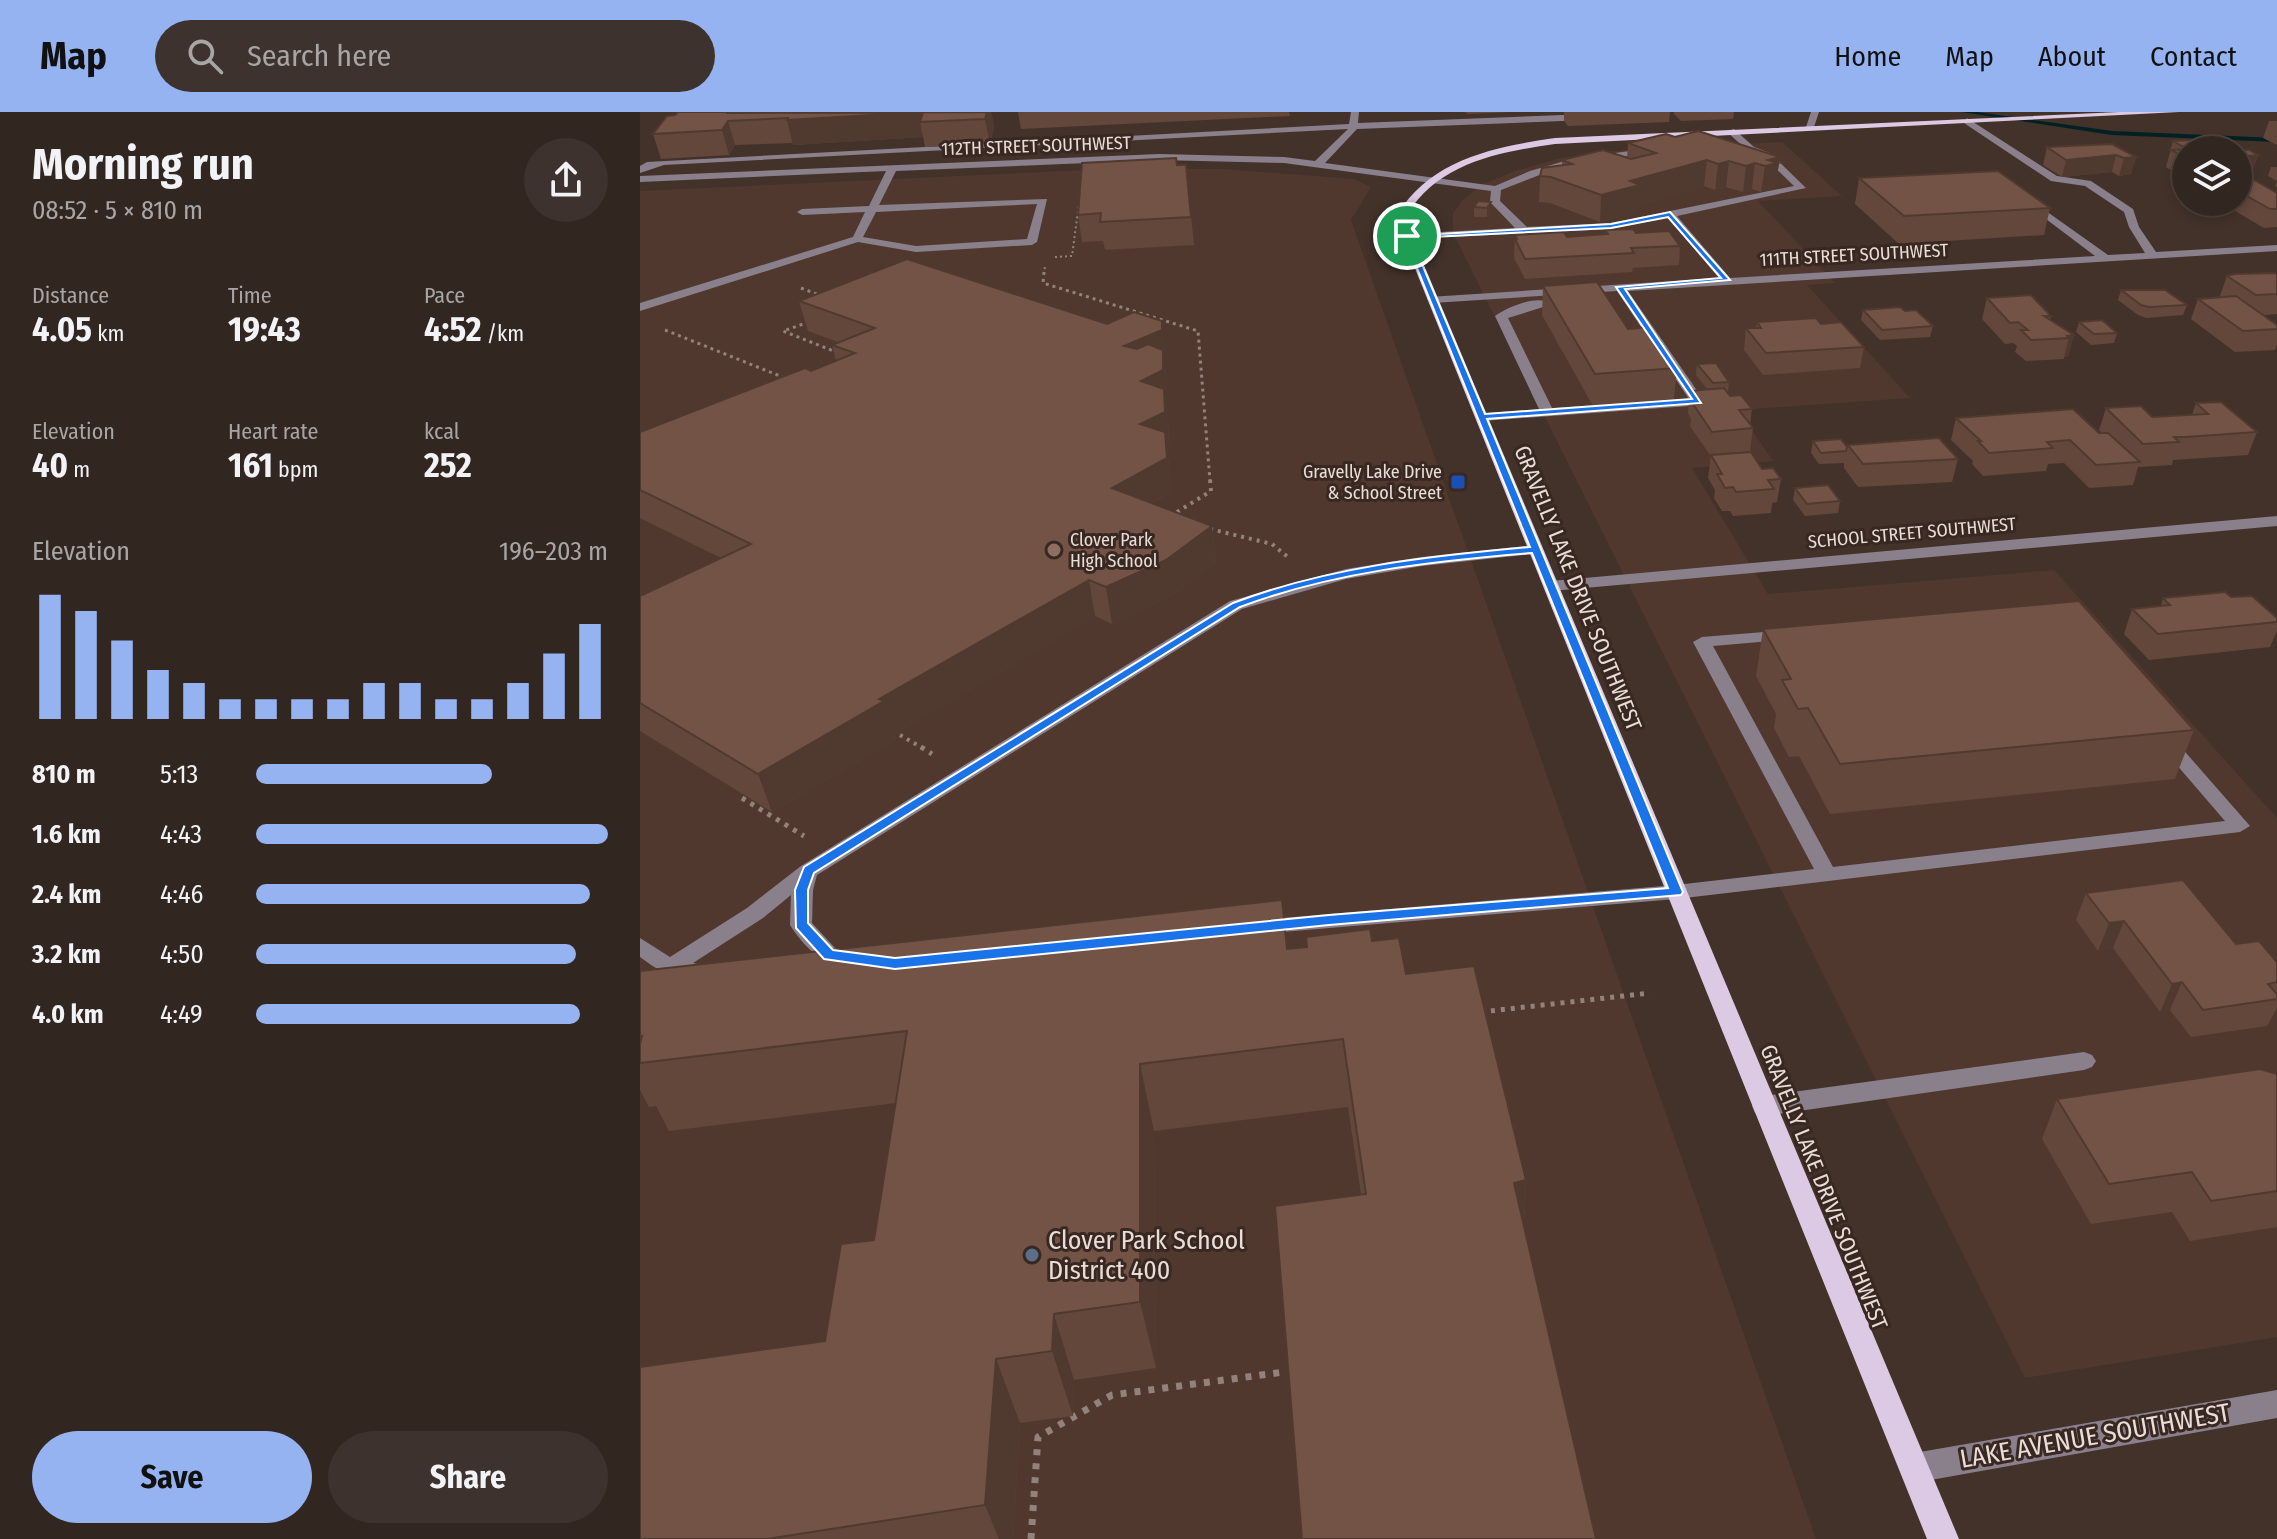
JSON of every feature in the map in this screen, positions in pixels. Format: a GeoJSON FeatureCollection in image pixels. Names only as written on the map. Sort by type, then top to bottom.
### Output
{"type":"FeatureCollection","features":[{"type":"Feature","properties":{"kind":"main road"},"geometry":{"type":"LineString","coordinates":[[2093,116],[2127,112]]}},
{"type":"Feature","properties":{"kind":"main road","name":"GRAVELLY LAKE DRIVE SOUTHWEST"},"geometry":{"type":"LineString","coordinates":[[1943,1539],[1407,236],[1402,215],[1417,190],[1432,179],[1479,157],[1527,145],[1606,137],[1733,140],[1812,120],[1967,121],[2060,114],[2093,116],[2175,112]]}},
{"type":"Feature","properties":{"kind":"street"},"geometry":{"type":"LineString","coordinates":[[1318,164],[1346,137],[1353,126],[1355,112]]}},
{"type":"Feature","properties":{"kind":"street"},"geometry":{"type":"LineString","coordinates":[[640,170],[650,164],[664,162],[1598,116]]}},
{"type":"Feature","properties":{"kind":"street"},"geometry":{"type":"LineString","coordinates":[[1967,121],[2054,179],[2088,183],[2129,211],[2134,227],[2152,255]]}},
{"type":"Feature","properties":{"kind":"street"},"geometry":{"type":"LineString","coordinates":[[1733,140],[1751,149]]}},
{"type":"Feature","properties":{"kind":"street"},"geometry":{"type":"LineString","coordinates":[[1407,236],[1611,226],[1801,188],[1767,155],[1733,140]]}},
{"type":"Feature","properties":{"kind":"street"},"geometry":{"type":"LineString","coordinates":[[1009,162],[1011,152],[1021,146]]}},
{"type":"Feature","properties":{"kind":"street"},"geometry":{"type":"LineString","coordinates":[[1526,232],[1495,202],[1496,189],[1516,178],[1585,158],[1662,150]]}},
{"type":"Feature","properties":{"kind":"street"},"geometry":{"type":"LineString","coordinates":[[2015,152],[2029,152]]}},
{"type":"Feature","properties":{"kind":"street","name":"112TH STREET SOUTHWEST"},"geometry":{"type":"LineString","coordinates":[[640,179],[1009,162],[1159,157],[1249,158],[1318,164],[1496,189]]}},
{"type":"Feature","properties":{"kind":"street"},"geometry":{"type":"LineString","coordinates":[[857,239],[893,168]]}},
{"type":"Feature","properties":{"kind":"street"},"geometry":{"type":"LineString","coordinates":[[640,307],[857,239],[916,249],[1032,242],[1043,201],[802,212]]}},
{"type":"Feature","properties":{"kind":"street"},"geometry":{"type":"LineString","coordinates":[[1670,214],[1726,280]]}},
{"type":"Feature","properties":{"kind":"street"},"geometry":{"type":"LineString","coordinates":[[2046,214],[2105,258]]}},
{"type":"Feature","properties":{"kind":"street","name":"111TH STREET SOUTHWEST"},"geometry":{"type":"LineString","coordinates":[[1433,299],[1536,298],[1620,287],[1726,280],[1757,272],[2277,248]]}},
{"type":"Feature","properties":{"kind":"street"},"geometry":{"type":"LineString","coordinates":[[1714,265],[1728,265]]}},
{"type":"Feature","properties":{"kind":"street"},"geometry":{"type":"LineString","coordinates":[[1482,417],[1698,402],[1620,287]]}},
{"type":"Feature","properties":{"kind":"street"},"geometry":{"type":"LineString","coordinates":[[1548,413],[1501,316],[1536,298],[1629,299]]}},
{"type":"Feature","properties":{"kind":"street","name":"SCHOOL STREET SOUTHWEST"},"geometry":{"type":"LineString","coordinates":[[1551,586],[2277,521]]}},
{"type":"Feature","properties":{"kind":"street"},"geometry":{"type":"LineString","coordinates":[[670,968],[755,913],[808,871],[1236,605],[1281,588],[1330,577],[1466,556],[1536,550]]}},
{"type":"Feature","properties":{"kind":"street"},"geometry":{"type":"LineString","coordinates":[[1813,633],[1702,642],[1827,874]]}},
{"type":"Feature","properties":{"kind":"street"},"geometry":{"type":"LineString","coordinates":[[1235,929],[1676,892],[2240,826],[2156,731]]}},
{"type":"Feature","properties":{"kind":"street"},"geometry":{"type":"LineString","coordinates":[[808,871],[802,890],[801,925],[829,955],[868,963],[809,973]]}},
{"type":"Feature","properties":{"kind":"street"},"geometry":{"type":"LineString","coordinates":[[640,946],[670,968],[724,976]]}},
{"type":"Feature","properties":{"kind":"street"},"geometry":{"type":"LineString","coordinates":[[1764,1106],[2084,1061]]}},
{"type":"Feature","properties":{"kind":"street","name":"LAKE AVENUE SOUTHWEST"},"geometry":{"type":"LineString","coordinates":[[1914,1468],[2277,1404]]}},
{"type":"Feature","properties":{"kind":"path"},"geometry":{"type":"LineString","coordinates":[[1081,184],[1072,256],[1046,257],[1043,283],[1198,331],[1211,491],[1177,512],[1188,518]]}},
{"type":"Feature","properties":{"kind":"path"},"geometry":{"type":"LineString","coordinates":[[795,286],[824,296]]}},
{"type":"Feature","properties":{"kind":"path"},"geometry":{"type":"LineString","coordinates":[[811,321],[783,331],[836,352]]}},
{"type":"Feature","properties":{"kind":"path"},"geometry":{"type":"LineString","coordinates":[[653,325],[788,379]]}},
{"type":"Feature","properties":{"kind":"path"},"geometry":{"type":"LineString","coordinates":[[1200,524],[1212,530],[1272,544],[1295,564]]}},
{"type":"Feature","properties":{"kind":"path"},"geometry":{"type":"LineString","coordinates":[[900,735],[933,754]]}},
{"type":"Feature","properties":{"kind":"path"},"geometry":{"type":"LineString","coordinates":[[742,798],[809,839]]}},
{"type":"Feature","properties":{"kind":"path"},"geometry":{"type":"LineString","coordinates":[[1478,1013],[1650,993]]}},
{"type":"Feature","properties":{"kind":"path"},"geometry":{"type":"LineString","coordinates":[[1031,1539],[1038,1437],[1112,1395],[1284,1372]]}},
{"type":"Feature","properties":{"kind":"shaded area"},"geometry":{"type":"Polygon","coordinates":[[[1782,142],[1842,196],[1758,201],[1835,283],[1807,285],[1910,398],[1738,410],[1773,461],[1692,468],[1768,594],[2054,570],[2277,818],[2277,1337],[2025,1378],[1453,233],[1453,213],[1481,185],[1561,158],[1624,150],[1782,142]]]}},
{"type":"Feature","properties":{"kind":"shaded area"},"geometry":{"type":"Polygon","coordinates":[[[1106,169],[1224,169],[1354,179],[1371,187],[1351,220],[1816,1539],[640,1539],[640,191],[1106,169]]]}},
{"type":"Feature","properties":{"kind":"building"},"geometry":{"type":"Polygon","coordinates":[[[678,112],[919,112],[728,121],[722,130],[653,134],[667,116],[678,112]]]}},
{"type":"Feature","properties":{"kind":"building"},"geometry":{"type":"Polygon","coordinates":[[[923,112],[987,112],[985,119],[920,122],[923,112]]]}},
{"type":"Feature","properties":{"kind":"building"},"geometry":{"type":"Polygon","coordinates":[[[1698,131],[1780,157],[1768,160],[1778,163],[1746,166],[1707,160],[1630,181],[1640,185],[1601,195],[1540,176],[1542,168],[1572,164],[1562,160],[1603,150],[1631,159],[1656,153],[1628,143],[1666,134],[1675,137],[1698,131]]]}},
{"type":"Feature","properties":{"kind":"building"},"geometry":{"type":"Polygon","coordinates":[[[2112,144],[2136,157],[2116,155],[2066,160],[2047,147],[2112,144]]]}},
{"type":"Feature","properties":{"kind":"building"},"geometry":{"type":"Polygon","coordinates":[[[1176,158],[1177,165],[1186,165],[1191,217],[1100,222],[1101,213],[1078,215],[1082,163],[1176,158]]]}},
{"type":"Feature","properties":{"kind":"building"},"geometry":{"type":"Polygon","coordinates":[[[1998,171],[2050,208],[1904,216],[1859,178],[1998,171]]]}},
{"type":"Feature","properties":{"kind":"building"},"geometry":{"type":"Polygon","coordinates":[[[2252,179],[2277,193],[2277,209],[2270,209],[2252,199],[2252,179]]]}},
{"type":"Feature","properties":{"kind":"building"},"geometry":{"type":"Polygon","coordinates":[[[1478,201],[1491,202],[1487,208],[1474,207],[1478,201]]]}},
{"type":"Feature","properties":{"kind":"building"},"geometry":{"type":"Polygon","coordinates":[[[1633,229],[1636,233],[1669,231],[1680,246],[1631,248],[1634,253],[1525,259],[1515,239],[1515,235],[1564,232],[1567,237],[1633,229]]]}},
{"type":"Feature","properties":{"kind":"building","name":"Clover Park High School"},"geometry":{"type":"Polygon","coordinates":[[[907,259],[1107,324],[1134,312],[1162,321],[1162,330],[1124,346],[1137,349],[1148,344],[1163,350],[1163,370],[1141,381],[1164,389],[1165,412],[1140,424],[1165,432],[1167,458],[1112,488],[1212,526],[1166,560],[1106,587],[1089,580],[879,699],[884,701],[758,774],[640,703],[640,596],[751,544],[640,490],[640,432],[805,368],[811,371],[855,353],[832,345],[875,328],[799,301],[907,259]]]}},
{"type":"Feature","properties":{"kind":"building"},"geometry":{"type":"Polygon","coordinates":[[[2277,273],[2277,294],[2256,295],[2227,276],[2235,274],[2277,273]]]}},
{"type":"Feature","properties":{"kind":"building"},"geometry":{"type":"Polygon","coordinates":[[[1597,282],[1628,329],[1649,327],[1677,368],[1595,374],[1543,286],[1597,282]]]}},
{"type":"Feature","properties":{"kind":"building"},"geometry":{"type":"Polygon","coordinates":[[[2121,290],[2165,290],[2187,305],[2149,307],[2141,305],[2121,290]]]}},
{"type":"Feature","properties":{"kind":"building"},"geometry":{"type":"Polygon","coordinates":[[[2031,295],[2051,316],[2044,316],[2074,335],[2067,336],[2069,338],[2031,340],[2021,330],[2028,330],[2018,322],[2010,323],[1987,298],[2031,295]]]}},
{"type":"Feature","properties":{"kind":"building"},"geometry":{"type":"Polygon","coordinates":[[[2236,296],[2277,325],[2277,329],[2243,331],[2198,299],[2236,296]]]}},
{"type":"Feature","properties":{"kind":"building"},"geometry":{"type":"Polygon","coordinates":[[[1900,307],[1905,311],[1916,310],[1933,326],[1882,330],[1863,310],[1900,307]]]}},
{"type":"Feature","properties":{"kind":"building"},"geometry":{"type":"Polygon","coordinates":[[[1816,318],[1821,324],[1841,322],[1864,347],[1766,353],[1746,328],[1761,328],[1757,322],[1816,318]]]}},
{"type":"Feature","properties":{"kind":"building"},"geometry":{"type":"Polygon","coordinates":[[[2102,320],[2117,333],[2094,334],[2079,322],[2102,320]]]}},
{"type":"Feature","properties":{"kind":"building"},"geometry":{"type":"Polygon","coordinates":[[[1716,363],[1729,382],[1713,383],[1697,364],[1716,363]]]}},
{"type":"Feature","properties":{"kind":"building"},"geometry":{"type":"Polygon","coordinates":[[[1724,388],[1730,396],[1741,395],[1752,409],[1739,410],[1753,428],[1712,432],[1693,404],[1697,404],[1690,391],[1724,388]]]}},
{"type":"Feature","properties":{"kind":"building"},"geometry":{"type":"Polygon","coordinates":[[[2221,402],[2257,432],[2174,437],[2179,442],[2143,444],[2106,408],[2141,406],[2152,417],[2208,414],[2196,403],[2221,402]]]}},
{"type":"Feature","properties":{"kind":"building"},"geometry":{"type":"Polygon","coordinates":[[[2073,409],[2099,433],[2108,433],[2140,462],[2096,465],[2070,440],[2047,442],[2053,448],[1989,453],[1978,441],[1981,441],[1956,418],[2073,409]]]}},
{"type":"Feature","properties":{"kind":"building"},"geometry":{"type":"Polygon","coordinates":[[[1939,438],[1958,459],[1863,464],[1848,445],[1939,438]]]}},
{"type":"Feature","properties":{"kind":"building"},"geometry":{"type":"Polygon","coordinates":[[[1841,439],[1847,447],[1846,451],[1821,453],[1813,441],[1841,439]]]}},
{"type":"Feature","properties":{"kind":"building"},"geometry":{"type":"Polygon","coordinates":[[[1751,452],[1762,469],[1773,468],[1781,479],[1768,480],[1774,489],[1736,492],[1733,487],[1725,488],[1717,474],[1722,474],[1711,455],[1751,452]]]}},
{"type":"Feature","properties":{"kind":"building"},"geometry":{"type":"Polygon","coordinates":[[[1828,485],[1840,501],[1807,504],[1795,488],[1828,485]]]}},
{"type":"Feature","properties":{"kind":"building"},"geometry":{"type":"Polygon","coordinates":[[[2225,592],[2231,597],[2252,596],[2277,618],[2277,622],[2158,634],[2132,609],[2170,605],[2163,598],[2225,592]]]}},
{"type":"Feature","properties":{"kind":"building"},"geometry":{"type":"Polygon","coordinates":[[[2079,601],[2194,730],[1840,764],[1808,708],[1798,709],[1782,680],[1791,679],[1763,629],[2079,601]]]}},
{"type":"Feature","properties":{"kind":"building"},"geometry":{"type":"Polygon","coordinates":[[[2183,880],[2236,944],[2259,941],[2277,962],[2277,982],[2268,984],[2277,994],[2277,999],[2203,1010],[2182,982],[2172,984],[2124,921],[2109,923],[2086,893],[2183,880]]]}},
{"type":"Feature","properties":{"kind":"building","name":"Clover Park School District 400"},"geometry":{"type":"Polygon","coordinates":[[[1282,900],[1287,949],[1307,947],[1306,937],[1370,929],[1372,941],[1399,938],[1406,974],[1474,966],[1526,1180],[1514,1183],[1596,1539],[1302,1539],[1275,1206],[1366,1194],[1343,1039],[1140,1064],[1140,1302],[1054,1314],[1052,1351],[996,1359],[985,1505],[767,1539],[640,1539],[640,1367],[825,1341],[841,1244],[874,1240],[907,1031],[640,1063],[640,971],[1282,900]]]}},
{"type":"Feature","properties":{"kind":"building"},"geometry":{"type":"Polygon","coordinates":[[[2260,1069],[2277,1074],[2277,1191],[2211,1201],[2192,1172],[2109,1184],[2057,1099],[2260,1069]]]}},
{"type":"Feature","properties":{"kind":"waterway"},"geometry":{"type":"LineString","coordinates":[[1964,112],[2112,133],[2277,140]]}},
{"type":"Feature","properties":{"kind":"place","name":"Gravelly Lake Drive & School Street"},"geometry":{"type":"Point","coordinates":[1458,482]}},
{"type":"Feature","properties":{"kind":"place","name":"Clover Park High School"},"geometry":{"type":"Point","coordinates":[1054,550]}},
{"type":"Feature","properties":{"kind":"place","name":"Clover Park School District 400"},"geometry":{"type":"Point","coordinates":[1032,1255]}},
{"type":"Feature","properties":{"kind":"route"},"geometry":{"type":"LineString","coordinates":[[1407,236],[1482,417],[1676,892],[1410,916],[1329,920],[895,963],[829,955],[801,925],[802,890],[808,871],[1236,605],[1281,588],[1330,577],[1466,556],[1536,550],[1482,417],[1698,402],[1620,287],[1726,280],[1670,214],[1611,226],[1407,236]]}}]}
